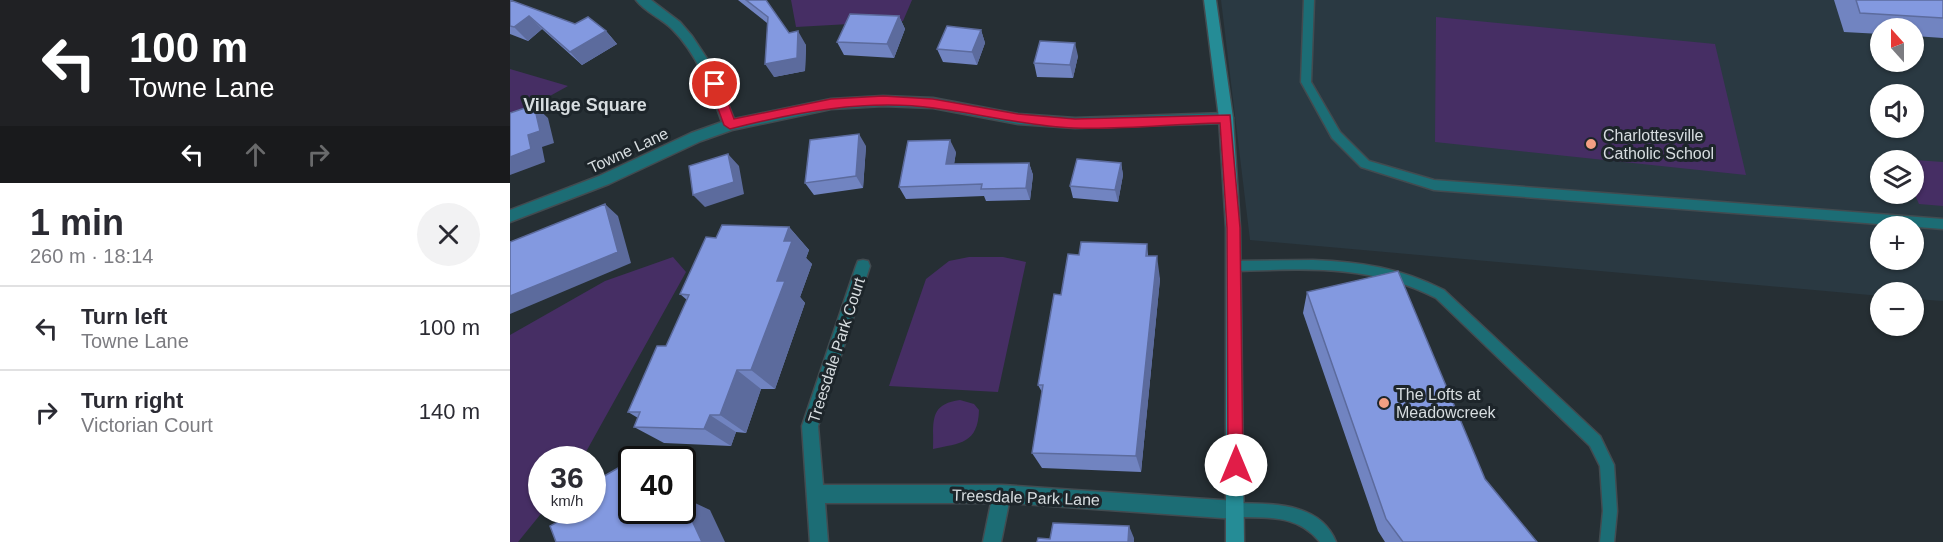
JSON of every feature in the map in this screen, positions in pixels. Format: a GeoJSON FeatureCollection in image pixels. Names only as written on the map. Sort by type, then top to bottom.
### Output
{"type":"FeatureCollection","features":[{"type":"Feature","properties":{"kind":"street"},"geometry":{"type":"LineString","coordinates":[[642,0],[678,26],[693,45],[715,84],[730,125]]}},
{"type":"Feature","properties":{"kind":"street"},"geometry":{"type":"LineString","coordinates":[[1210,0],[1226,118],[1233,228],[1235,542]]}},
{"type":"Feature","properties":{"kind":"street","name":"Towne Lane"},"geometry":{"type":"LineString","coordinates":[[510,216],[604,180],[696,137],[730,125],[831,104],[883,100],[933,103],[1018,119],[1075,123],[1226,118]]}},
{"type":"Feature","properties":{"kind":"street","name":"Treesdale Park Court"},"geometry":{"type":"LineString","coordinates":[[819,542],[810,426],[863,266]]}},
{"type":"Feature","properties":{"kind":"street","name":"Treesdale Park Lane"},"geometry":{"type":"LineString","coordinates":[[817,494],[1002,494],[1236,510]]}},
{"type":"Feature","properties":{"kind":"street"},"geometry":{"type":"LineString","coordinates":[[992,542],[1002,494]]}},
{"type":"Feature","properties":{"kind":"lane"},"geometry":{"type":"LineString","coordinates":[[1309,0],[1306,82],[1336,135],[1365,164],[1434,185],[1943,224]]}},
{"type":"Feature","properties":{"kind":"lane"},"geometry":{"type":"LineString","coordinates":[[1234,266],[1304,265],[1380,270],[1418,280],[1440,294],[1595,441],[1607,465],[1610,511],[1606,542]]}},
{"type":"Feature","properties":{"kind":"lane"},"geometry":{"type":"LineString","coordinates":[[1236,510],[1294,513],[1313,522],[1329,542]]}},
{"type":"Feature","properties":{"kind":"shaded area"},"geometry":{"type":"Polygon","coordinates":[[[791,0],[912,0],[903,21],[796,27],[791,0]]]}},
{"type":"Feature","properties":{"kind":"shaded area","name":"Charlottesville Catholic School"},"geometry":{"type":"Polygon","coordinates":[[[1221,0],[1943,0],[1943,301],[1924,300],[1924,282],[1870,282],[1870,295],[1250,240],[1221,0]]]}},
{"type":"Feature","properties":{"kind":"shaded area"},"geometry":{"type":"Polygon","coordinates":[[[1436,17],[1715,44],[1746,175],[1435,142],[1436,17]]]}},
{"type":"Feature","properties":{"kind":"shaded area"},"geometry":{"type":"Polygon","coordinates":[[[510,69],[568,86],[510,118],[510,69]]]}},
{"type":"Feature","properties":{"kind":"shaded area"},"geometry":{"type":"Polygon","coordinates":[[[1924,161],[1943,162],[1943,206],[1919,204],[1924,204],[1924,161]]]}},
{"type":"Feature","properties":{"kind":"shaded area"},"geometry":{"type":"Polygon","coordinates":[[[673,257],[686,272],[589,446],[528,446],[528,524],[533,524],[518,542],[510,542],[510,335],[605,281],[673,257]]]}},
{"type":"Feature","properties":{"kind":"shaded area"},"geometry":{"type":"Polygon","coordinates":[[[969,257],[1003,257],[1026,262],[998,392],[889,386],[926,279],[949,261],[969,257]]]}},
{"type":"Feature","properties":{"kind":"shaded area"},"geometry":{"type":"Polygon","coordinates":[[[960,400],[974,404],[979,410],[975,430],[966,440],[933,449],[934,423],[938,410],[950,402],[960,400]]]}},
{"type":"Feature","properties":{"kind":"building"},"geometry":{"type":"Polygon","coordinates":[[[510,0],[575,24],[588,17],[606,31],[570,52],[529,16],[514,27],[510,26],[510,0]]]}},
{"type":"Feature","properties":{"kind":"building"},"geometry":{"type":"Polygon","coordinates":[[[746,0],[766,0],[789,33],[798,31],[797,58],[765,64],[768,17],[746,0]]]}},
{"type":"Feature","properties":{"kind":"building"},"geometry":{"type":"Polygon","coordinates":[[[1856,0],[1943,0],[1943,18],[1860,13],[1856,0]]]}},
{"type":"Feature","properties":{"kind":"building"},"geometry":{"type":"Polygon","coordinates":[[[850,14],[899,16],[887,44],[837,42],[850,14]]]}},
{"type":"Feature","properties":{"kind":"building"},"geometry":{"type":"Polygon","coordinates":[[[947,26],[981,30],[972,52],[937,49],[947,26]]]}},
{"type":"Feature","properties":{"kind":"building"},"geometry":{"type":"Polygon","coordinates":[[[1040,41],[1075,43],[1070,65],[1034,63],[1040,41]]]}},
{"type":"Feature","properties":{"kind":"building"},"geometry":{"type":"Polygon","coordinates":[[[534,105],[540,131],[528,135],[531,149],[510,157],[510,113],[534,105]]]}},
{"type":"Feature","properties":{"kind":"building"},"geometry":{"type":"Polygon","coordinates":[[[859,134],[856,176],[805,183],[810,140],[859,134]]]}},
{"type":"Feature","properties":{"kind":"building"},"geometry":{"type":"Polygon","coordinates":[[[950,140],[946,164],[1029,163],[1026,188],[981,189],[982,184],[899,187],[908,141],[950,140]]]}},
{"type":"Feature","properties":{"kind":"building"},"geometry":{"type":"Polygon","coordinates":[[[728,154],[734,182],[693,195],[689,166],[728,154]]]}},
{"type":"Feature","properties":{"kind":"building"},"geometry":{"type":"Polygon","coordinates":[[[1077,159],[1121,163],[1115,190],[1070,186],[1077,159]]]}},
{"type":"Feature","properties":{"kind":"building"},"geometry":{"type":"Polygon","coordinates":[[[605,204],[618,252],[510,296],[510,242],[605,204]]]}},
{"type":"Feature","properties":{"kind":"building"},"geometry":{"type":"Polygon","coordinates":[[[722,225],[789,227],[784,241],[792,241],[777,281],[785,281],[751,370],[737,370],[720,415],[710,415],[704,429],[634,427],[640,412],[628,412],[657,346],[666,346],[689,295],[680,294],[706,237],[716,238],[722,225]]]}},
{"type":"Feature","properties":{"kind":"building"},"geometry":{"type":"Polygon","coordinates":[[[1081,242],[1147,244],[1146,256],[1157,256],[1136,456],[1032,453],[1043,385],[1038,385],[1054,294],[1061,295],[1068,254],[1079,255],[1081,242]]]}},
{"type":"Feature","properties":{"kind":"building","name":"The Lofts at Meadowcreek"},"geometry":{"type":"Polygon","coordinates":[[[1398,271],[1485,479],[1537,542],[1403,542],[1386,519],[1307,292],[1398,271]]]}},
{"type":"Feature","properties":{"kind":"building"},"geometry":{"type":"Polygon","coordinates":[[[618,468],[618,524],[694,524],[702,542],[556,542],[550,526],[554,524],[606,524],[606,475],[618,468]]]}},
{"type":"Feature","properties":{"kind":"building"},"geometry":{"type":"Polygon","coordinates":[[[1053,523],[1129,526],[1128,542],[1037,542],[1038,538],[1050,539],[1053,523]]]}},
{"type":"Feature","properties":{"kind":"place","name":"Charlottesville Catholic School"},"geometry":{"type":"Point","coordinates":[1591,144]}},
{"type":"Feature","properties":{"kind":"place","name":"The Lofts at Meadowcreek"},"geometry":{"type":"Point","coordinates":[1384,403]}},
{"type":"Feature","properties":{"kind":"district","name":"Village Square"},"geometry":{"type":"Point","coordinates":[585,105]}},
{"type":"Feature","properties":{"kind":"route"},"geometry":{"type":"LineString","coordinates":[[715,84],[730,125],[831,104],[883,100],[933,103],[1018,119],[1075,123],[1226,118],[1233,228],[1236,465]]}}]}
